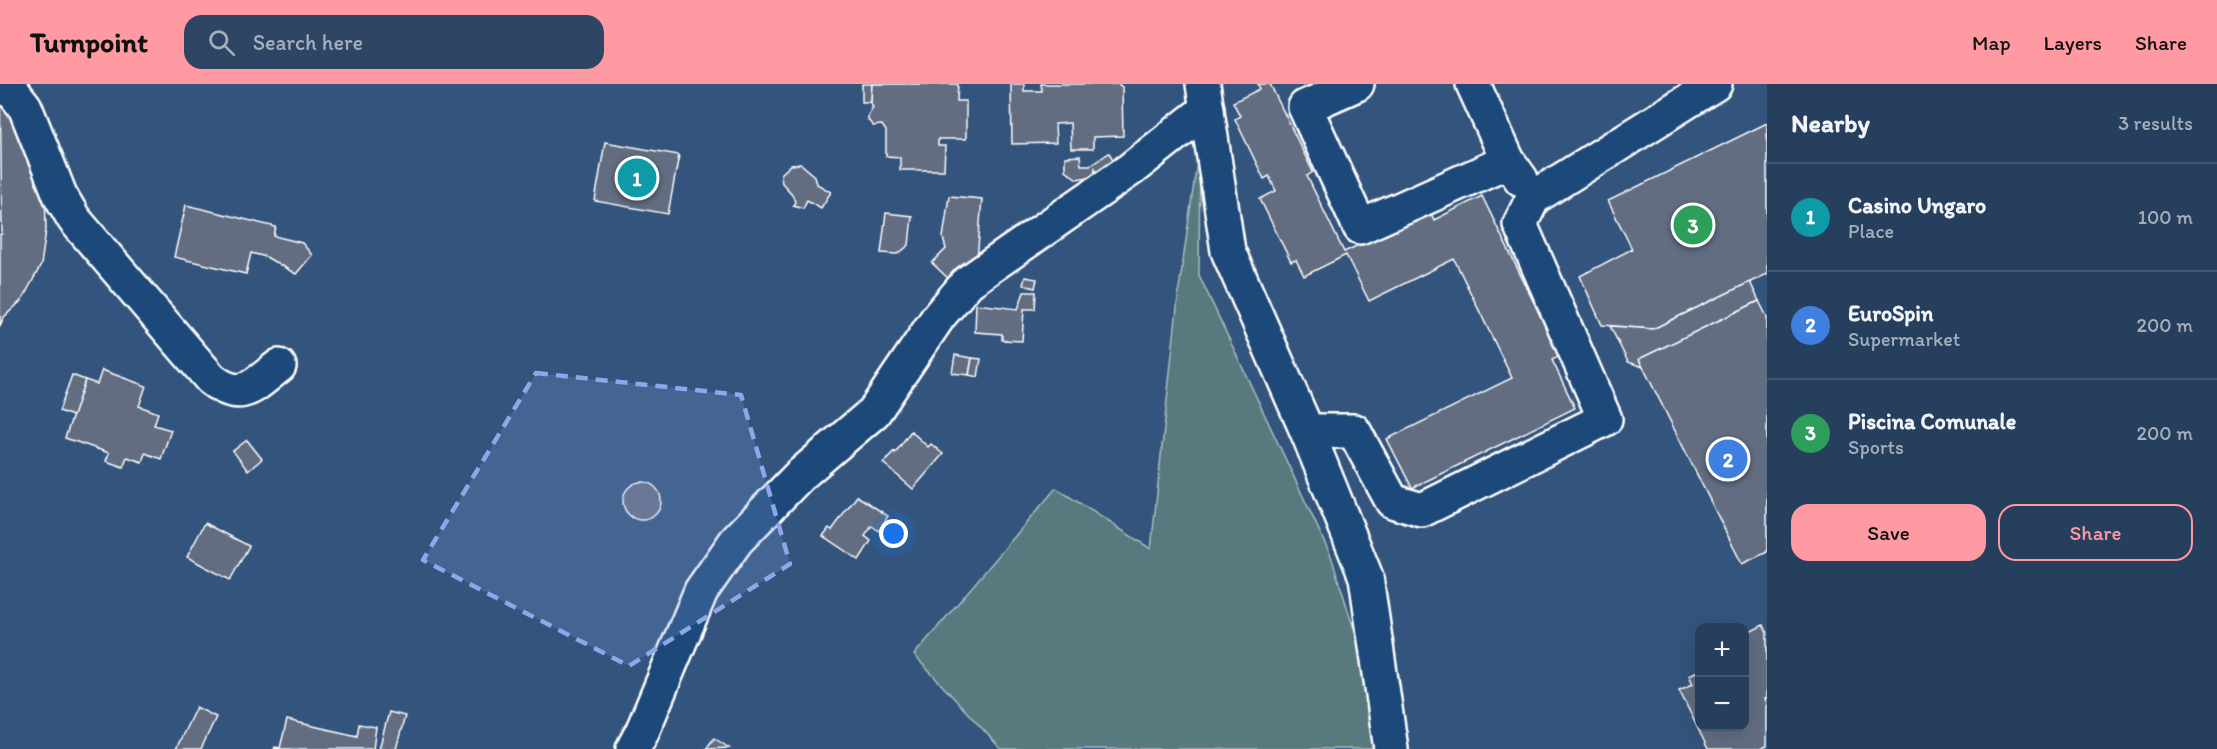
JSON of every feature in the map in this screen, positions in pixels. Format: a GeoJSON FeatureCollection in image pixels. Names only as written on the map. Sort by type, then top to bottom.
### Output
{"type":"FeatureCollection","features":[{"type":"Feature","properties":{"kind":"street"},"geometry":{"type":"LineString","coordinates":[[7,84],[25,107],[60,195],[74,219],[211,380],[224,390],[236,392],[249,389],[279,366]]}},
{"type":"Feature","properties":{"kind":"street"},"geometry":{"type":"LineString","coordinates":[[1357,84],[1305,107],[1360,227],[1508,161]]}},
{"type":"Feature","properties":{"kind":"street"},"geometry":{"type":"LineString","coordinates":[[1473,84],[1508,161],[1533,198]]}},
{"type":"Feature","properties":{"kind":"street"},"geometry":{"type":"LineString","coordinates":[[1307,431],[1354,432],[1392,501],[1422,510],[1605,419],[1520,224],[1533,198],[1714,84]]}},
{"type":"Feature","properties":{"kind":"street"},"geometry":{"type":"LineString","coordinates":[[1205,96],[1228,251],[1307,431],[1366,577],[1392,749]]}},
{"type":"Feature","properties":{"kind":"street"},"geometry":{"type":"LineString","coordinates":[[633,749],[701,591],[736,541],[799,476],[874,412],[939,316],[968,282],[1131,169],[1205,96]]}},
{"type":"Feature","properties":{"kind":"highlighted area"},"geometry":{"type":"Polygon","coordinates":[[[536,373],[741,395],[790,564],[629,666],[423,560],[536,373]]]}},
{"type":"Feature","properties":{"kind":"green space"},"geometry":{"type":"Polygon","coordinates":[[[1200,140],[1199,275],[1331,556],[1360,648],[1373,749],[1001,749],[914,655],[1056,488],[1151,549],[1179,289],[1200,140]]]}},
{"type":"Feature","properties":{"kind":"building"},"geometry":{"type":"Polygon","coordinates":[[[862,84],[872,84],[871,102],[862,102],[862,84]]]}},
{"type":"Feature","properties":{"kind":"building"},"geometry":{"type":"Polygon","coordinates":[[[872,84],[958,84],[957,101],[966,101],[966,139],[938,139],[938,146],[945,146],[944,170],[900,170],[900,157],[886,156],[886,131],[882,125],[873,126],[868,120],[873,107],[871,103],[872,84]]]}},
{"type":"Feature","properties":{"kind":"building"},"geometry":{"type":"Polygon","coordinates":[[[1011,84],[1024,84],[1024,91],[1042,91],[1041,84],[1118,84],[1122,87],[1123,136],[1093,137],[1093,149],[1071,149],[1070,123],[1055,124],[1056,143],[1012,144],[1011,84]]]}},
{"type":"Feature","properties":{"kind":"building"},"geometry":{"type":"Polygon","coordinates":[[[1258,84],[1270,84],[1313,172],[1307,176],[1344,252],[1430,211],[1434,220],[1482,196],[1560,356],[1552,360],[1575,408],[1412,488],[1387,439],[1512,378],[1454,259],[1369,301],[1346,255],[1304,276],[1296,260],[1291,262],[1260,199],[1276,191],[1269,176],[1264,179],[1235,119],[1240,116],[1233,102],[1260,89],[1258,84]]]}},
{"type":"Feature","properties":{"kind":"building"},"geometry":{"type":"Polygon","coordinates":[[[0,85],[45,188],[46,230],[41,265],[22,300],[3,318],[0,327],[0,234],[2,234],[0,85]]]}},
{"type":"Feature","properties":{"kind":"building"},"geometry":{"type":"Polygon","coordinates":[[[1767,123],[1767,274],[1653,329],[1602,325],[1580,276],[1632,249],[1608,201],[1767,123]]]}},
{"type":"Feature","properties":{"kind":"building"},"geometry":{"type":"Polygon","coordinates":[[[605,142],[679,155],[668,214],[595,201],[605,142]]]}},
{"type":"Feature","properties":{"kind":"building"},"geometry":{"type":"Polygon","coordinates":[[[1109,153],[1117,165],[1100,177],[1095,168],[1094,176],[1077,179],[1065,170],[1065,157],[1080,156],[1081,165],[1091,165],[1109,153]]]}},
{"type":"Feature","properties":{"kind":"building"},"geometry":{"type":"Polygon","coordinates":[[[801,164],[815,176],[817,184],[831,192],[821,208],[807,200],[803,208],[793,205],[795,202],[792,194],[782,183],[781,174],[791,165],[801,164]]]}},
{"type":"Feature","properties":{"kind":"building"},"geometry":{"type":"Polygon","coordinates":[[[949,196],[982,199],[977,261],[953,283],[932,263],[946,249],[943,238],[949,196]]]}},
{"type":"Feature","properties":{"kind":"building"},"geometry":{"type":"Polygon","coordinates":[[[186,205],[276,227],[274,236],[302,243],[312,255],[296,274],[266,257],[251,253],[246,274],[174,257],[186,205]]]}},
{"type":"Feature","properties":{"kind":"building"},"geometry":{"type":"Polygon","coordinates":[[[886,213],[912,216],[909,245],[898,254],[881,253],[886,213]]]}},
{"type":"Feature","properties":{"kind":"building"},"geometry":{"type":"Polygon","coordinates":[[[1025,277],[1037,279],[1035,288],[1023,285],[1025,277]]]}},
{"type":"Feature","properties":{"kind":"building"},"geometry":{"type":"Polygon","coordinates":[[[1750,282],[1759,301],[1639,359],[1643,367],[1628,362],[1610,326],[1653,329],[1750,282]]]}},
{"type":"Feature","properties":{"kind":"building"},"geometry":{"type":"Polygon","coordinates":[[[1024,292],[1036,292],[1035,309],[1024,309],[1022,341],[1002,340],[1002,334],[975,332],[976,304],[1018,309],[1024,292]]]}},
{"type":"Feature","properties":{"kind":"building"},"geometry":{"type":"Polygon","coordinates":[[[1759,301],[1767,317],[1767,552],[1742,564],[1639,359],[1759,301]]]}},
{"type":"Feature","properties":{"kind":"building"},"geometry":{"type":"Polygon","coordinates":[[[955,355],[972,358],[969,375],[952,373],[955,355]]]}},
{"type":"Feature","properties":{"kind":"building"},"geometry":{"type":"Polygon","coordinates":[[[972,358],[981,359],[978,377],[969,375],[972,358]]]}},
{"type":"Feature","properties":{"kind":"building"},"geometry":{"type":"Polygon","coordinates":[[[102,370],[146,386],[139,406],[158,413],[154,425],[171,430],[161,459],[145,453],[142,462],[127,457],[123,467],[106,461],[109,453],[65,438],[85,380],[97,384],[102,370]]]}},
{"type":"Feature","properties":{"kind":"building"},"geometry":{"type":"Polygon","coordinates":[[[72,375],[85,380],[73,416],[59,411],[72,375]]]}},
{"type":"Feature","properties":{"kind":"building"},"geometry":{"type":"Polygon","coordinates":[[[911,431],[928,447],[931,444],[943,454],[913,489],[883,463],[894,451],[895,453],[911,431]]]}},
{"type":"Feature","properties":{"kind":"building"},"geometry":{"type":"Polygon","coordinates":[[[247,440],[262,459],[248,471],[233,451],[247,440]]]}},
{"type":"Feature","properties":{"kind":"building"},"geometry":{"type":"Polygon","coordinates":[[[642,482],[649,483],[655,488],[660,494],[660,508],[655,514],[649,519],[642,520],[635,519],[629,514],[624,508],[623,501],[624,494],[629,488],[635,483],[642,482]]]}},
{"type":"Feature","properties":{"kind":"building"},"geometry":{"type":"Polygon","coordinates":[[[857,496],[888,516],[879,531],[872,526],[865,536],[871,541],[859,560],[823,536],[829,528],[832,530],[857,496]]]}},
{"type":"Feature","properties":{"kind":"building"},"geometry":{"type":"Polygon","coordinates":[[[205,523],[249,546],[230,580],[187,557],[205,523]]]}},
{"type":"Feature","properties":{"kind":"building"},"geometry":{"type":"Polygon","coordinates":[[[1763,625],[1767,633],[1767,698],[1765,699],[1767,746],[1760,749],[1708,749],[1699,731],[1749,731],[1749,632],[1763,625]]]}},
{"type":"Feature","properties":{"kind":"building"},"geometry":{"type":"Polygon","coordinates":[[[1695,672],[1695,723],[1679,690],[1693,684],[1689,675],[1695,672]]]}},
{"type":"Feature","properties":{"kind":"building"},"geometry":{"type":"Polygon","coordinates":[[[196,707],[216,717],[201,749],[176,749],[196,707]]]}},
{"type":"Feature","properties":{"kind":"building"},"geometry":{"type":"Polygon","coordinates":[[[389,712],[405,716],[396,749],[379,749],[389,712]]]}},
{"type":"Feature","properties":{"kind":"building"},"geometry":{"type":"Polygon","coordinates":[[[287,720],[357,736],[359,724],[376,727],[373,749],[274,749],[275,747],[280,748],[287,720]]]}},
{"type":"Feature","properties":{"kind":"building"},"geometry":{"type":"Polygon","coordinates":[[[714,738],[729,748],[706,749],[714,738]]]}},
{"type":"Feature","properties":{"kind":"place","name":"Casino Ungaro"},"geometry":{"type":"Point","coordinates":[637,178]}},
{"type":"Feature","properties":{"kind":"place","name":"Piscina Comunale"},"geometry":{"type":"Point","coordinates":[1693,225]}},
{"type":"Feature","properties":{"kind":"place","name":"EuroSpin"},"geometry":{"type":"Point","coordinates":[1728,459]}}]}
